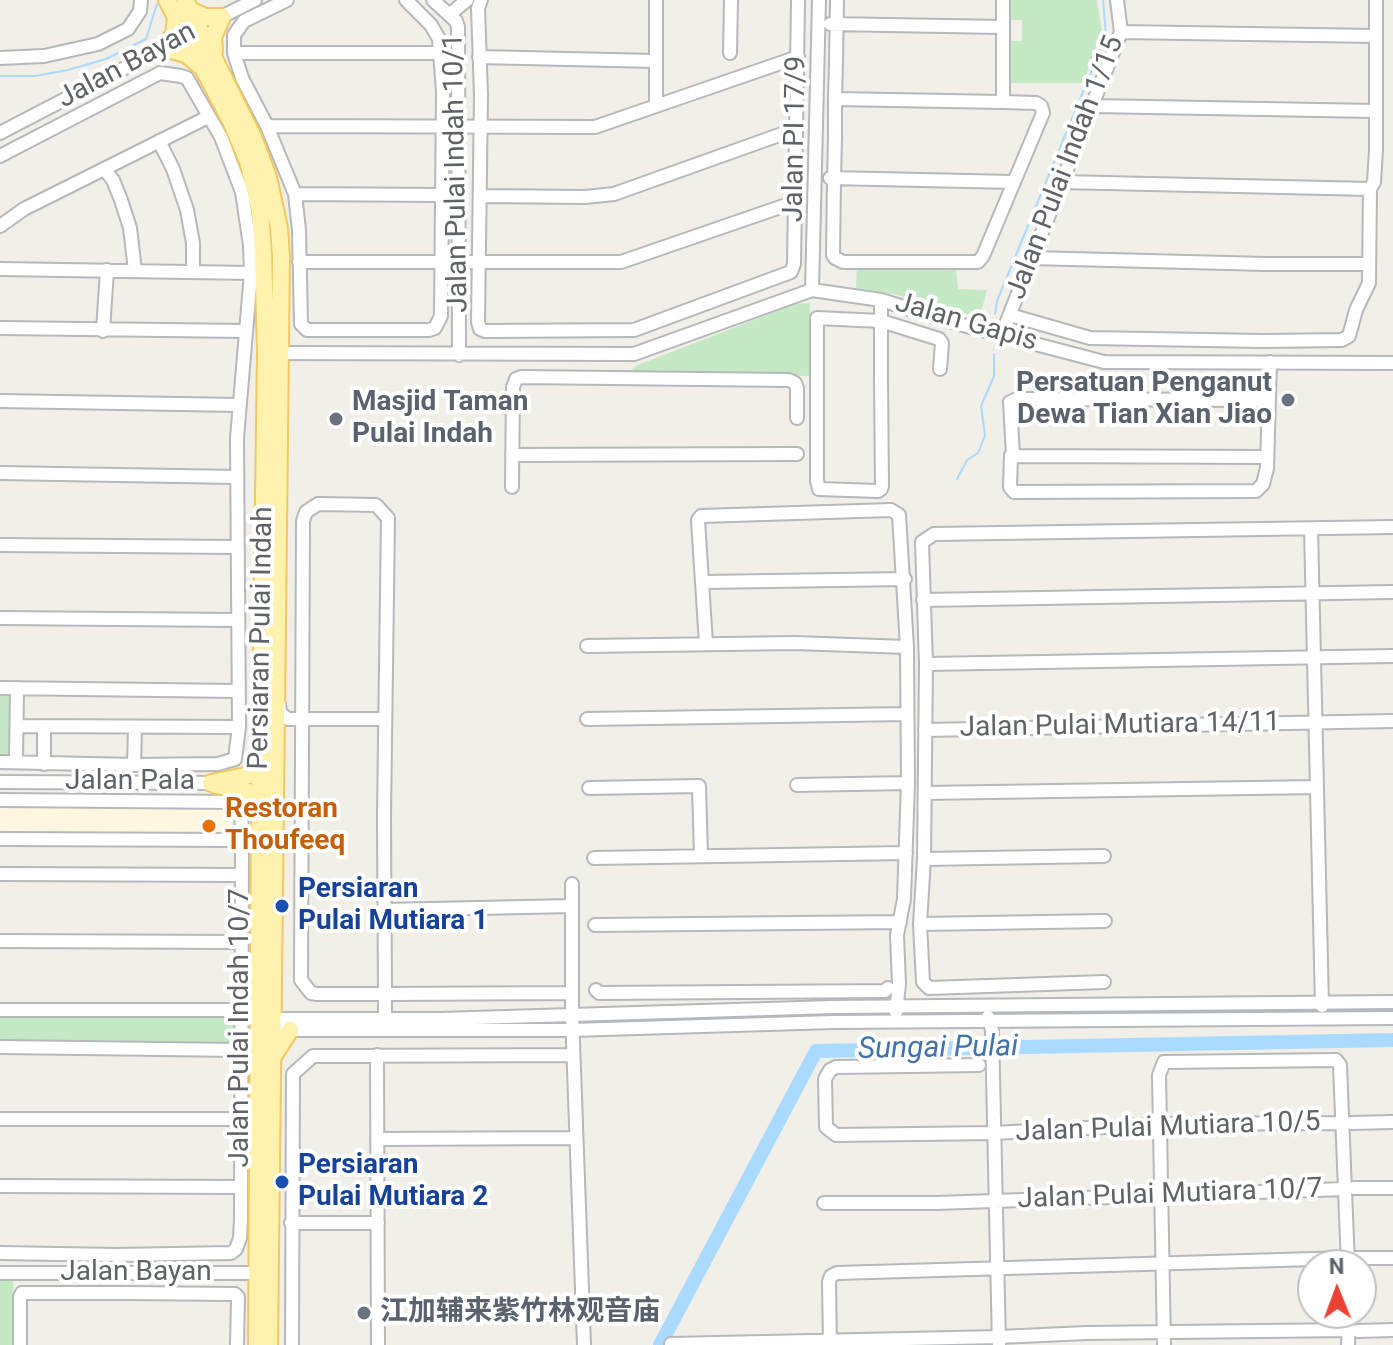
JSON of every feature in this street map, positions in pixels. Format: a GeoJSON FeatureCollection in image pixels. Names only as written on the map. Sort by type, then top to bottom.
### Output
{"type":"FeatureCollection","features":[{"type":"Feature","properties":{"kind":"main road","name":"Persiaran Pulai Indah"},"geometry":{"type":"LineString","coordinates":[[167,0],[184,9],[248,161],[260,211],[272,353],[275,675],[267,784],[260,829],[274,1021],[265,1273],[269,1345]]}},
{"type":"Feature","properties":{"kind":"main road"},"geometry":{"type":"LineString","coordinates":[[184,9],[205,17],[222,17],[213,37],[211,68],[186,54],[164,48],[174,34],[184,9]]}},
{"type":"Feature","properties":{"kind":"main road","name":"Persiaran Pulai Indah"},"geometry":{"type":"LineString","coordinates":[[257,1345],[265,1273],[274,1021],[267,784],[261,737],[272,353]]}},
{"type":"Feature","properties":{"kind":"main road"},"geometry":{"type":"LineString","coordinates":[[211,783],[250,775],[255,771],[261,737]]}},
{"type":"Feature","properties":{"kind":"main road"},"geometry":{"type":"LineString","coordinates":[[211,783],[253,793],[260,829]]}},
{"type":"Feature","properties":{"kind":"street"},"geometry":{"type":"LineString","coordinates":[[0,58],[44,56],[98,44],[128,29],[140,11],[141,0]]}},
{"type":"Feature","properties":{"kind":"street","name":"Jalan Bayan"},"geometry":{"type":"LineString","coordinates":[[0,133],[255,0]]}},
{"type":"Feature","properties":{"kind":"street","name":"Jalan Pulai Indah 10/1"},"geometry":{"type":"LineString","coordinates":[[287,0],[244,21],[234,35],[234,53],[242,78],[267,126],[295,194],[300,318],[307,330],[429,330],[435,328],[441,316],[443,126],[440,53],[439,39],[431,25],[406,0]]}},
{"type":"Feature","properties":{"kind":"street","name":"Jalan Pulai Indah 10/1"},"geometry":{"type":"LineString","coordinates":[[433,0],[456,21],[458,27],[459,355]]}},
{"type":"Feature","properties":{"kind":"street"},"geometry":{"type":"LineString","coordinates":[[449,15],[467,0]]}},
{"type":"Feature","properties":{"kind":"street"},"geometry":{"type":"LineString","coordinates":[[479,263],[481,128],[478,8],[481,0]]}},
{"type":"Feature","properties":{"kind":"street"},"geometry":{"type":"LineString","coordinates":[[656,0],[656,106]]}},
{"type":"Feature","properties":{"kind":"street"},"geometry":{"type":"LineString","coordinates":[[730,53],[731,0]]}},
{"type":"Feature","properties":{"kind":"street","name":"Jalan PI 17/9"},"geometry":{"type":"LineString","coordinates":[[479,263],[478,322],[480,329],[485,331],[634,330],[787,276],[794,264],[798,0]]}},
{"type":"Feature","properties":{"kind":"street"},"geometry":{"type":"LineString","coordinates":[[272,353],[634,354],[812,290],[819,0]]}},
{"type":"Feature","properties":{"kind":"street"},"geometry":{"type":"LineString","coordinates":[[835,99],[1036,103],[1041,106],[1043,113],[978,262],[843,262],[833,255],[835,99],[836,24],[837,0]]}},
{"type":"Feature","properties":{"kind":"street"},"geometry":{"type":"LineString","coordinates":[[1003,0],[1003,102]]}},
{"type":"Feature","properties":{"kind":"street","name":"Jalan Pulai Indah 1/15"},"geometry":{"type":"LineString","coordinates":[[1002,334],[1121,32],[1117,0]]}},
{"type":"Feature","properties":{"kind":"street"},"geometry":{"type":"LineString","coordinates":[[1010,315],[1090,338],[1263,341],[1342,340],[1349,336],[1358,303],[1368,288],[1370,189],[1374,182],[1376,150],[1376,0]]}},
{"type":"Feature","properties":{"kind":"street"},"geometry":{"type":"LineString","coordinates":[[819,24],[1002,27]]}},
{"type":"Feature","properties":{"kind":"street"},"geometry":{"type":"LineString","coordinates":[[1121,32],[1375,36]]}},
{"type":"Feature","properties":{"kind":"street"},"geometry":{"type":"LineString","coordinates":[[234,53],[440,53]]}},
{"type":"Feature","properties":{"kind":"street"},"geometry":{"type":"LineString","coordinates":[[479,57],[656,61]]}},
{"type":"Feature","properties":{"kind":"street"},"geometry":{"type":"LineString","coordinates":[[267,126],[595,127],[798,57]]}},
{"type":"Feature","properties":{"kind":"street"},"geometry":{"type":"LineString","coordinates":[[0,156],[160,73],[187,78],[221,137],[242,192],[251,273],[236,477],[239,727],[235,759],[218,764],[0,762]]}},
{"type":"Feature","properties":{"kind":"street"},"geometry":{"type":"LineString","coordinates":[[1093,106],[1375,111]]}},
{"type":"Feature","properties":{"kind":"street"},"geometry":{"type":"LineString","coordinates":[[0,226],[24,209],[208,117]]}},
{"type":"Feature","properties":{"kind":"street","name":"Jalan Pulai Indah 10/1"},"geometry":{"type":"LineString","coordinates":[[481,196],[585,197],[614,194],[796,129]]}},
{"type":"Feature","properties":{"kind":"street"},"geometry":{"type":"LineString","coordinates":[[159,141],[173,169],[187,210],[193,243],[193,271]]}},
{"type":"Feature","properties":{"kind":"street"},"geometry":{"type":"LineString","coordinates":[[104,169],[113,180],[130,228],[135,270]]}},
{"type":"Feature","properties":{"kind":"street"},"geometry":{"type":"LineString","coordinates":[[815,178],[1013,182]]}},
{"type":"Feature","properties":{"kind":"street"},"geometry":{"type":"LineString","coordinates":[[1061,182],[1370,189]]}},
{"type":"Feature","properties":{"kind":"street","name":"Jalan Pulai Indah 10/1"},"geometry":{"type":"LineString","coordinates":[[295,194],[441,195]]}},
{"type":"Feature","properties":{"kind":"street"},"geometry":{"type":"LineString","coordinates":[[299,262],[621,262],[795,202]]}},
{"type":"Feature","properties":{"kind":"street"},"geometry":{"type":"LineString","coordinates":[[1031,258],[1368,264]]}},
{"type":"Feature","properties":{"kind":"street"},"geometry":{"type":"LineString","coordinates":[[0,269],[251,273]]}},
{"type":"Feature","properties":{"kind":"street"},"geometry":{"type":"LineString","coordinates":[[103,331],[107,270]]}},
{"type":"Feature","properties":{"kind":"street","name":"Jalan Gapis"},"geometry":{"type":"LineString","coordinates":[[812,290],[881,300],[1104,362],[1393,363]]}},
{"type":"Feature","properties":{"kind":"street"},"geometry":{"type":"LineString","coordinates":[[881,300],[881,321],[882,486],[878,491],[819,489],[815,321],[821,316],[881,321],[941,340],[940,369]]}},
{"type":"Feature","properties":{"kind":"street"},"geometry":{"type":"LineString","coordinates":[[0,328],[246,331]]}},
{"type":"Feature","properties":{"kind":"street"},"geometry":{"type":"LineString","coordinates":[[587,378],[588,355]]}},
{"type":"Feature","properties":{"kind":"street"},"geometry":{"type":"LineString","coordinates":[[1268,400],[1017,399],[1010,402],[1010,487],[1014,492],[1256,491],[1263,484],[1267,457],[1270,362]]}},
{"type":"Feature","properties":{"kind":"street"},"geometry":{"type":"LineString","coordinates":[[512,487],[513,387],[516,379],[789,380],[797,388],[797,418]]}},
{"type":"Feature","properties":{"kind":"street"},"geometry":{"type":"LineString","coordinates":[[0,401],[239,405]]}},
{"type":"Feature","properties":{"kind":"street"},"geometry":{"type":"LineString","coordinates":[[512,455],[797,454]]}},
{"type":"Feature","properties":{"kind":"street"},"geometry":{"type":"LineString","coordinates":[[1012,456],[1267,457]]}},
{"type":"Feature","properties":{"kind":"street"},"geometry":{"type":"LineString","coordinates":[[0,473],[236,477]]}},
{"type":"Feature","properties":{"kind":"street"},"geometry":{"type":"LineString","coordinates":[[385,1019],[385,994],[384,910],[385,719],[388,518],[376,505],[318,504],[306,512],[303,521],[301,980],[314,994],[385,994],[572,993]]}},
{"type":"Feature","properties":{"kind":"street"},"geometry":{"type":"LineString","coordinates":[[706,644],[698,520],[701,516],[891,510],[901,520],[907,647],[908,783],[904,899],[897,935],[894,986],[891,997],[875,1007]]}},
{"type":"Feature","properties":{"kind":"street"},"geometry":{"type":"LineString","coordinates":[[1104,982],[925,986],[921,976],[920,924],[924,859],[926,664],[921,545],[934,534],[1393,527]]}},
{"type":"Feature","properties":{"kind":"street"},"geometry":{"type":"LineString","coordinates":[[1311,529],[1321,1002],[1327,1014],[1352,1019]]}},
{"type":"Feature","properties":{"kind":"street"},"geometry":{"type":"LineString","coordinates":[[0,545],[237,547]]}},
{"type":"Feature","properties":{"kind":"street"},"geometry":{"type":"LineString","coordinates":[[704,582],[905,579]]}},
{"type":"Feature","properties":{"kind":"street"},"geometry":{"type":"LineString","coordinates":[[923,600],[1393,592]]}},
{"type":"Feature","properties":{"kind":"street"},"geometry":{"type":"LineString","coordinates":[[0,618],[237,620]]}},
{"type":"Feature","properties":{"kind":"street"},"geometry":{"type":"LineString","coordinates":[[587,646],[795,643],[907,647]]}},
{"type":"Feature","properties":{"kind":"street"},"geometry":{"type":"LineString","coordinates":[[926,664],[1393,656]]}},
{"type":"Feature","properties":{"kind":"street"},"geometry":{"type":"LineString","coordinates":[[275,675],[282,716],[301,719],[385,719]]}},
{"type":"Feature","properties":{"kind":"street"},"geometry":{"type":"LineString","coordinates":[[0,688],[238,691]]}},
{"type":"Feature","properties":{"kind":"street"},"geometry":{"type":"LineString","coordinates":[[16,762],[17,688]]}},
{"type":"Feature","properties":{"kind":"street"},"geometry":{"type":"LineString","coordinates":[[587,719],[907,714]]}},
{"type":"Feature","properties":{"kind":"street","name":"Jalan Pulai Mutiara 14/11"},"geometry":{"type":"LineString","coordinates":[[925,730],[1393,721]]}},
{"type":"Feature","properties":{"kind":"street"},"geometry":{"type":"LineString","coordinates":[[17,726],[239,727]]}},
{"type":"Feature","properties":{"kind":"street"},"geometry":{"type":"LineString","coordinates":[[44,726],[44,764]]}},
{"type":"Feature","properties":{"kind":"street"},"geometry":{"type":"LineString","coordinates":[[134,765],[135,728]]}},
{"type":"Feature","properties":{"kind":"street"},"geometry":{"type":"LineString","coordinates":[[0,800],[71,801],[71,764]]}},
{"type":"Feature","properties":{"kind":"street","name":"Jalan Pala"},"geometry":{"type":"LineString","coordinates":[[0,782],[267,784]]}},
{"type":"Feature","properties":{"kind":"street"},"geometry":{"type":"LineString","coordinates":[[797,785],[908,783]]}},
{"type":"Feature","properties":{"kind":"street"},"geometry":{"type":"LineString","coordinates":[[589,788],[699,786],[701,856]]}},
{"type":"Feature","properties":{"kind":"street"},"geometry":{"type":"LineString","coordinates":[[925,793],[1317,787]]}},
{"type":"Feature","properties":{"kind":"street","name":"Jalan Pulai Indah 10/7"},"geometry":{"type":"LineString","coordinates":[[0,1253],[231,1253],[240,1238],[241,809],[235,802],[71,801]]}},
{"type":"Feature","properties":{"kind":"street"},"geometry":{"type":"LineString","coordinates":[[0,839],[242,840]]}},
{"type":"Feature","properties":{"kind":"street"},"geometry":{"type":"LineString","coordinates":[[594,858],[906,853]]}},
{"type":"Feature","properties":{"kind":"street"},"geometry":{"type":"LineString","coordinates":[[924,859],[1104,856]]}},
{"type":"Feature","properties":{"kind":"street"},"geometry":{"type":"LineString","coordinates":[[0,874],[242,875]]}},
{"type":"Feature","properties":{"kind":"street"},"geometry":{"type":"LineString","coordinates":[[572,884],[572,1030],[584,1345]]}},
{"type":"Feature","properties":{"kind":"street"},"geometry":{"type":"LineString","coordinates":[[384,910],[572,906]]}},
{"type":"Feature","properties":{"kind":"street"},"geometry":{"type":"LineString","coordinates":[[920,924],[1105,921]]}},
{"type":"Feature","properties":{"kind":"street"},"geometry":{"type":"LineString","coordinates":[[595,925],[900,922]]}},
{"type":"Feature","properties":{"kind":"street"},"geometry":{"type":"LineString","coordinates":[[0,941],[241,942]]}},
{"type":"Feature","properties":{"kind":"street"},"geometry":{"type":"LineString","coordinates":[[596,990],[599,993],[885,991],[894,986]]}},
{"type":"Feature","properties":{"kind":"street"},"geometry":{"type":"LineString","coordinates":[[891,1022],[898,1006],[894,986]]}},
{"type":"Feature","properties":{"kind":"street"},"geometry":{"type":"LineString","coordinates":[[894,986],[917,1006]]}},
{"type":"Feature","properties":{"kind":"street"},"geometry":{"type":"LineString","coordinates":[[274,1021],[898,1006],[1393,1002]]}},
{"type":"Feature","properties":{"kind":"street"},"geometry":{"type":"LineString","coordinates":[[980,1006],[991,1025],[999,1341]]}},
{"type":"Feature","properties":{"kind":"street"},"geometry":{"type":"LineString","coordinates":[[0,1010],[240,1010]]}},
{"type":"Feature","properties":{"kind":"street"},"geometry":{"type":"LineString","coordinates":[[274,1021],[572,1030],[891,1022],[991,1025],[1393,1018]]}},
{"type":"Feature","properties":{"kind":"street"},"geometry":{"type":"LineString","coordinates":[[0,1047],[240,1050]]}},
{"type":"Feature","properties":{"kind":"street"},"geometry":{"type":"LineString","coordinates":[[377,1055],[378,1345]]}},
{"type":"Feature","properties":{"kind":"street"},"geometry":{"type":"LineString","coordinates":[[292,1345],[293,1074],[313,1056],[573,1055]]}},
{"type":"Feature","properties":{"kind":"street"},"geometry":{"type":"LineString","coordinates":[[1164,1338],[1160,1066],[1164,1062],[1336,1060],[1340,1065],[1347,1123],[1351,1249]]}},
{"type":"Feature","properties":{"kind":"street","name":"Jalan Pulai Mutiara 10/5"},"geometry":{"type":"LineString","coordinates":[[979,1065],[836,1067],[825,1079],[826,1127],[836,1135],[994,1133],[1161,1124],[1393,1122]]}},
{"type":"Feature","properties":{"kind":"street"},"geometry":{"type":"LineString","coordinates":[[0,1119],[240,1119]]}},
{"type":"Feature","properties":{"kind":"street"},"geometry":{"type":"LineString","coordinates":[[377,1139],[576,1138]]}},
{"type":"Feature","properties":{"kind":"street"},"geometry":{"type":"LineString","coordinates":[[0,1186],[240,1187]]}},
{"type":"Feature","properties":{"kind":"street","name":"Jalan Pulai Mutiara 10/7"},"geometry":{"type":"LineString","coordinates":[[824,1203],[996,1201],[1393,1188]]}},
{"type":"Feature","properties":{"kind":"street"},"geometry":{"type":"LineString","coordinates":[[291,1223],[378,1223]]}},
{"type":"Feature","properties":{"kind":"street"},"geometry":{"type":"LineString","coordinates":[[830,1343],[828,1294],[831,1276],[837,1273],[1297,1261]]}},
{"type":"Feature","properties":{"kind":"street","name":"Jalan Bayan"},"geometry":{"type":"LineString","coordinates":[[0,1273],[265,1273]]}},
{"type":"Feature","properties":{"kind":"street"},"geometry":{"type":"LineString","coordinates":[[124,1293],[125,1273]]}},
{"type":"Feature","properties":{"kind":"street"},"geometry":{"type":"LineString","coordinates":[[20,1345],[22,1293],[233,1294],[238,1297],[237,1345]]}},
{"type":"Feature","properties":{"kind":"street"},"geometry":{"type":"LineString","coordinates":[[1348,1345],[1353,1330]]}},
{"type":"Feature","properties":{"kind":"street"},"geometry":{"type":"LineString","coordinates":[[671,1344],[1164,1338],[1393,1330]]}},
{"type":"Feature","properties":{"kind":"shaded area"},"geometry":{"type":"Polygon","coordinates":[[[0,802],[250,804],[250,844],[0,842],[0,802]]]}},
{"type":"Feature","properties":{"kind":"green space"},"geometry":{"type":"Polygon","coordinates":[[[1007,0],[1097,0],[1102,31],[1083,83],[1011,83],[1011,41],[1022,41],[1022,20],[1006,20],[1007,0]]]}},
{"type":"Feature","properties":{"kind":"green space"},"geometry":{"type":"Polygon","coordinates":[[[857,267],[956,268],[958,289],[987,290],[980,316],[856,288],[857,267]]]}},
{"type":"Feature","properties":{"kind":"green space"},"geometry":{"type":"Polygon","coordinates":[[[810,303],[811,376],[626,374],[638,365],[795,304],[810,303]]]}},
{"type":"Feature","properties":{"kind":"green space"},"geometry":{"type":"Polygon","coordinates":[[[0,693],[13,695],[11,756],[0,756],[0,693]]]}},
{"type":"Feature","properties":{"kind":"green space"},"geometry":{"type":"Polygon","coordinates":[[[0,1017],[231,1018],[235,1038],[228,1045],[0,1043],[0,1017]]]}},
{"type":"Feature","properties":{"kind":"green space"},"geometry":{"type":"Polygon","coordinates":[[[0,1280],[13,1280],[15,1345],[0,1345],[0,1280]]]}},
{"type":"Feature","properties":{"kind":"waterway"},"geometry":{"type":"LineString","coordinates":[[995,314],[997,301],[1106,36],[1103,0]]}},
{"type":"Feature","properties":{"kind":"waterway"},"geometry":{"type":"LineString","coordinates":[[0,76],[35,76],[106,59],[146,39],[157,4]]}},
{"type":"Feature","properties":{"kind":"waterway"},"geometry":{"type":"LineString","coordinates":[[957,479],[967,460],[978,453],[985,435],[981,406],[994,376],[994,354]]}},
{"type":"Feature","properties":{"kind":"waterway","name":"Sungai Pulai"},"geometry":{"type":"LineString","coordinates":[[660,1345],[816,1051],[1393,1040]]}},
{"type":"Feature","properties":{"kind":"place","name":"Persatuan Penganut Dewa Tian Xian Jiao"},"geometry":{"type":"Point","coordinates":[1288,400]}},
{"type":"Feature","properties":{"kind":"place","name":"Masjid Taman Pulai Indah"},"geometry":{"type":"Point","coordinates":[336,419]}},
{"type":"Feature","properties":{"kind":"place","name":"Restoran Thoufeeq"},"geometry":{"type":"Point","coordinates":[209,826]}},
{"type":"Feature","properties":{"kind":"place","name":"Persiaran Pulai Mutiara 1"},"geometry":{"type":"Point","coordinates":[282,906]}},
{"type":"Feature","properties":{"kind":"place","name":"Persiaran Pulai Mutiara 2"},"geometry":{"type":"Point","coordinates":[282,1182]}},
{"type":"Feature","properties":{"kind":"place","name":"江加辅来紫竹林观音庙"},"geometry":{"type":"Point","coordinates":[364,1313]}}]}
